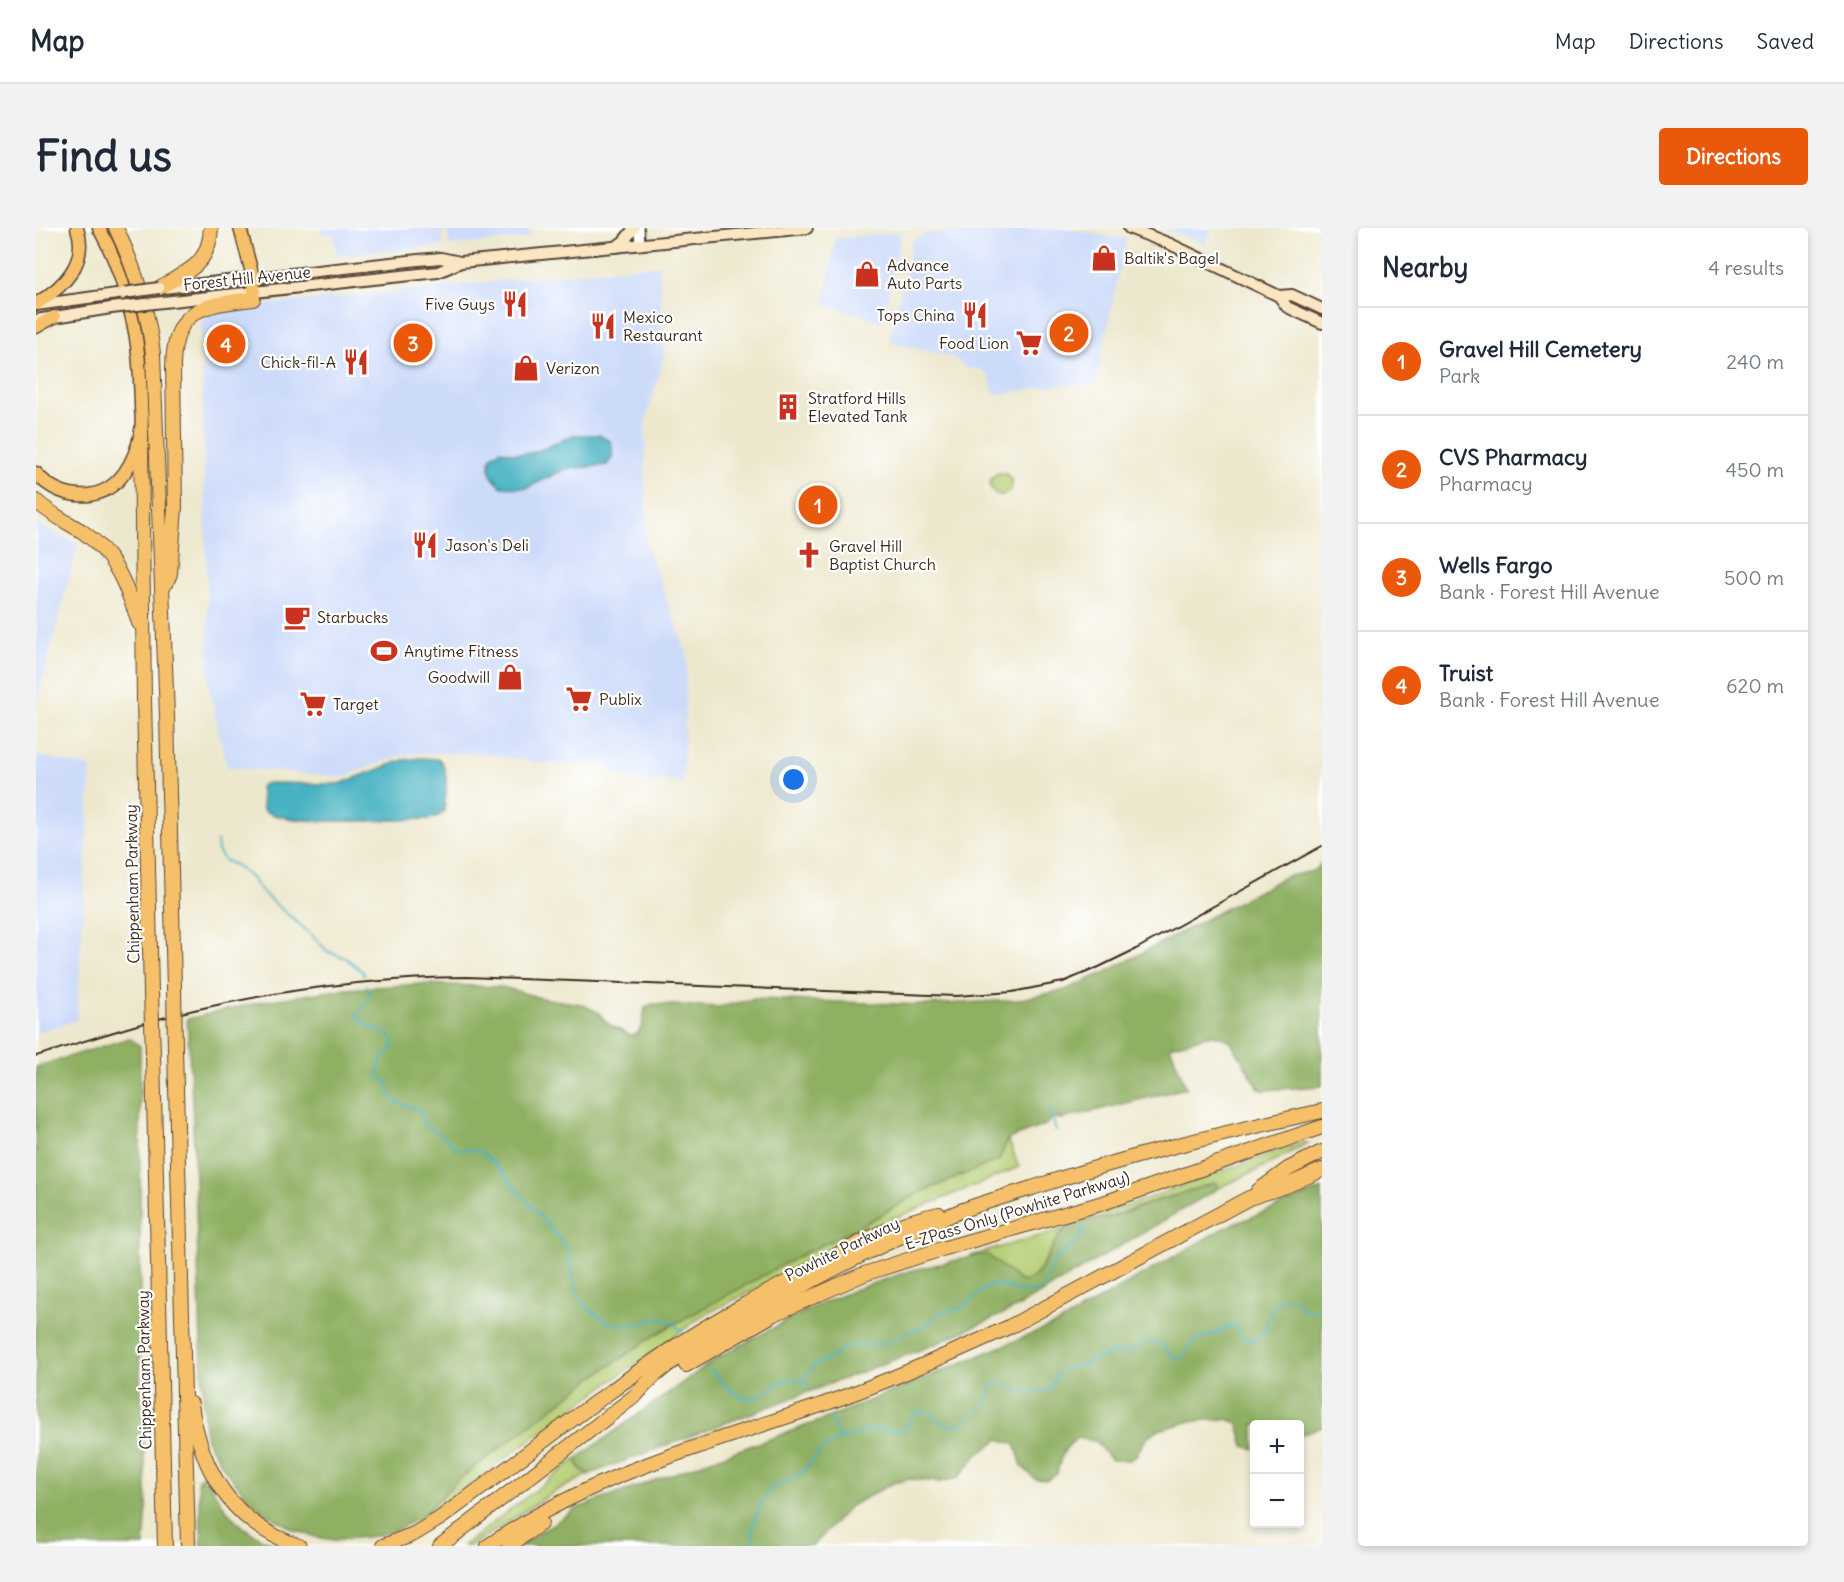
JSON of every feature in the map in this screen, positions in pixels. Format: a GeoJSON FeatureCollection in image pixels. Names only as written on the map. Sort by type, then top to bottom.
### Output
{"type":"FeatureCollection","features":[{"type":"Feature","properties":{"kind":"highway"},"geometry":{"type":"LineString","coordinates":[[36,305],[63,285],[75,268],[80,247],[77,228]]}},
{"type":"Feature","properties":{"kind":"highway","name":"Chippenham Parkway"},"geometry":{"type":"LineString","coordinates":[[99,228],[119,273],[135,328],[140,372],[165,1546]]}},
{"type":"Feature","properties":{"kind":"highway"},"geometry":{"type":"LineString","coordinates":[[116,228],[133,268],[151,339],[154,368],[167,716],[188,1546]]}},
{"type":"Feature","properties":{"kind":"highway"},"geometry":{"type":"LineString","coordinates":[[159,288],[186,274],[200,262],[209,243],[211,228]]}},
{"type":"Feature","properties":{"kind":"highway"},"geometry":{"type":"LineString","coordinates":[[162,597],[170,574],[175,507],[173,366],[175,342],[184,322],[198,310],[213,304],[253,295],[253,277],[240,228]]}},
{"type":"Feature","properties":{"kind":"highway"},"geometry":{"type":"LineString","coordinates":[[36,327],[54,317]]}},
{"type":"Feature","properties":{"kind":"highway"},"geometry":{"type":"LineString","coordinates":[[36,473],[52,488],[68,493],[88,495],[105,490],[114,485],[126,472],[141,431]]}},
{"type":"Feature","properties":{"kind":"highway"},"geometry":{"type":"LineString","coordinates":[[36,501],[87,535],[111,559],[126,584],[144,636]]}},
{"type":"Feature","properties":{"kind":"highway","name":"Powhite Parkway"},"geometry":{"type":"LineString","coordinates":[[441,1546],[636,1395],[650,1378],[771,1303],[875,1248],[965,1210],[1061,1178],[1145,1154],[1322,1111]]}},
{"type":"Feature","properties":{"kind":"highway","name":"E-ZPass Only (Powhite Parkway)"},"geometry":{"type":"LineString","coordinates":[[636,1395],[774,1314],[864,1274],[945,1248],[1103,1203],[1322,1127]]}},
{"type":"Feature","properties":{"kind":"highway"},"geometry":{"type":"LineString","coordinates":[[488,1546],[584,1490],[638,1467],[862,1390],[1009,1327],[1249,1198],[1288,1169],[1322,1152]]}},
{"type":"Feature","properties":{"kind":"highway"},"geometry":{"type":"LineString","coordinates":[[1249,1198],[1286,1186],[1322,1170]]}},
{"type":"Feature","properties":{"kind":"highway"},"geometry":{"type":"LineString","coordinates":[[383,1546],[414,1534],[439,1519],[655,1360],[727,1315],[893,1227],[915,1218],[965,1210]]}},
{"type":"Feature","properties":{"kind":"highway"},"geometry":{"type":"LineString","coordinates":[[182,1290],[191,1404],[199,1442],[208,1465],[221,1490],[241,1512],[264,1530],[299,1546]]}},
{"type":"Feature","properties":{"kind":"highway"},"geometry":{"type":"LineString","coordinates":[[157,1546],[156,1409],[159,1291]]}},
{"type":"Feature","properties":{"kind":"highway"},"geometry":{"type":"LineString","coordinates":[[509,1546],[568,1507],[608,1488],[667,1465],[706,1442]]}},
{"type":"Feature","properties":{"kind":"main road"},"geometry":{"type":"LineString","coordinates":[[615,247],[624,241],[634,228]]}},
{"type":"Feature","properties":{"kind":"main road","name":"Forest Hill Avenue"},"geometry":{"type":"LineString","coordinates":[[36,305],[253,277],[441,258],[460,262],[807,228]]}},
{"type":"Feature","properties":{"kind":"main road"},"geometry":{"type":"LineString","coordinates":[[1129,228],[1170,244],[1279,296],[1287,307],[1322,323]]}},
{"type":"Feature","properties":{"kind":"main road","name":"Forest Hill Avenue"},"geometry":{"type":"LineString","coordinates":[[36,320],[163,302],[293,294],[304,287],[438,272],[460,262]]}},
{"type":"Feature","properties":{"kind":"main road"},"geometry":{"type":"LineString","coordinates":[[1279,296],[1292,295],[1322,309]]}},
{"type":"Feature","properties":{"kind":"street"},"geometry":{"type":"LineString","coordinates":[[639,228],[640,245]]}},
{"type":"Feature","properties":{"kind":"shaded area"},"geometry":{"type":"Polygon","coordinates":[[[321,228],[442,228],[443,246],[336,255],[334,234],[321,234],[321,228]]]}},
{"type":"Feature","properties":{"kind":"shaded area"},"geometry":{"type":"Polygon","coordinates":[[[447,228],[528,228],[530,238],[449,246],[447,228]]]}},
{"type":"Feature","properties":{"kind":"shaded area"},"geometry":{"type":"Polygon","coordinates":[[[989,228],[1063,228],[1126,239],[1095,384],[1058,385],[994,395],[989,377],[981,369],[968,369],[952,357],[892,342],[890,337],[912,241],[925,234],[989,228]]]}},
{"type":"Feature","properties":{"kind":"shaded area"},"geometry":{"type":"Polygon","coordinates":[[[1162,228],[1213,228],[1205,244],[1162,228]]]}},
{"type":"Feature","properties":{"kind":"shaded area"},"geometry":{"type":"Polygon","coordinates":[[[898,232],[901,236],[882,322],[824,304],[835,239],[898,232]]]}},
{"type":"Feature","properties":{"kind":"shaded area"},"geometry":{"type":"Polygon","coordinates":[[[659,265],[664,357],[645,424],[646,545],[687,653],[683,782],[629,780],[602,764],[545,764],[483,753],[405,754],[343,777],[227,767],[209,689],[201,323],[211,310],[659,265]]]}},
{"type":"Feature","properties":{"kind":"shaded area"},"geometry":{"type":"Polygon","coordinates":[[[36,524],[78,544],[36,705],[36,524]]]}},
{"type":"Feature","properties":{"kind":"shaded area"},"geometry":{"type":"Polygon","coordinates":[[[36,755],[91,768],[77,1020],[36,1033],[36,755]]]}},
{"type":"Feature","properties":{"kind":"green space"},"geometry":{"type":"Polygon","coordinates":[[[1001,473],[1009,476],[1012,484],[1009,492],[1001,495],[993,492],[990,484],[993,476],[1001,473]]]}},
{"type":"Feature","properties":{"kind":"green space"},"geometry":{"type":"Polygon","coordinates":[[[1322,863],[1322,1086],[1263,1090],[1258,1087],[1231,1042],[1220,1036],[1211,1035],[1170,1046],[1186,1088],[1062,1119],[1053,1118],[1045,1125],[1008,1139],[999,1160],[919,1193],[658,1333],[592,1378],[458,1480],[420,1518],[398,1529],[376,1536],[334,1540],[294,1530],[267,1514],[248,1498],[226,1471],[207,1441],[204,1422],[187,1019],[265,1001],[345,989],[422,984],[502,987],[541,998],[581,1004],[598,1012],[608,1024],[631,1036],[637,1034],[642,1026],[645,1008],[652,1004],[719,1007],[755,999],[926,1005],[1016,1000],[1065,990],[1108,971],[1285,877],[1313,871],[1322,863]]]}},
{"type":"Feature","properties":{"kind":"green space"},"geometry":{"type":"Polygon","coordinates":[[[129,1038],[140,1046],[140,1376],[147,1505],[144,1546],[36,1546],[36,1067],[129,1038]]]}},
{"type":"Feature","properties":{"kind":"green space"},"geometry":{"type":"Polygon","coordinates":[[[1008,1139],[1019,1167],[893,1219],[704,1315],[459,1493],[420,1518],[458,1480],[592,1378],[658,1333],[919,1193],[999,1160],[1008,1139]]]}},
{"type":"Feature","properties":{"kind":"green space"},"geometry":{"type":"Polygon","coordinates":[[[1303,1142],[1308,1143],[1217,1189],[1218,1185],[1156,1200],[1110,1217],[1076,1224],[1303,1142]]]}},
{"type":"Feature","properties":{"kind":"green space"},"geometry":{"type":"Polygon","coordinates":[[[1214,1183],[1218,1185],[1217,1189],[1014,1309],[933,1345],[590,1474],[578,1465],[576,1459],[717,1358],[809,1309],[909,1271],[980,1255],[988,1255],[1020,1281],[1028,1280],[1041,1268],[1061,1233],[1072,1225],[1112,1217],[1214,1183]]]}},
{"type":"Feature","properties":{"kind":"green space"},"geometry":{"type":"Polygon","coordinates":[[[1322,1189],[1322,1427],[1304,1434],[1304,1420],[1250,1420],[1250,1448],[1244,1446],[1238,1424],[1228,1419],[1191,1421],[1155,1431],[1146,1439],[1134,1458],[1128,1460],[1111,1460],[1095,1441],[1078,1438],[1063,1453],[1057,1474],[1047,1480],[1035,1479],[1022,1466],[1015,1444],[999,1439],[977,1455],[958,1478],[940,1482],[910,1479],[893,1483],[850,1506],[813,1546],[518,1546],[578,1508],[822,1420],[1059,1323],[1222,1229],[1322,1189]]]}},
{"type":"Feature","properties":{"kind":"green space"},"geometry":{"type":"Polygon","coordinates":[[[1064,1229],[1035,1276],[1026,1282],[1020,1281],[980,1255],[970,1256],[1064,1229]]]}},
{"type":"Feature","properties":{"kind":"green space"},"geometry":{"type":"Polygon","coordinates":[[[576,1459],[583,1472],[590,1474],[554,1492],[471,1546],[463,1546],[576,1459]]]}},
{"type":"Feature","properties":{"kind":"green space"},"geometry":{"type":"Polygon","coordinates":[[[203,1475],[236,1521],[255,1535],[280,1546],[202,1546],[198,1479],[203,1475]]]}},
{"type":"Feature","properties":{"kind":"water"},"geometry":{"type":"Polygon","coordinates":[[[574,435],[600,435],[611,442],[613,456],[607,465],[565,469],[527,488],[502,487],[491,474],[491,457],[500,450],[521,454],[530,453],[574,435]]]}},
{"type":"Feature","properties":{"kind":"water"},"geometry":{"type":"Polygon","coordinates":[[[439,759],[445,770],[444,811],[430,819],[318,821],[277,816],[263,810],[260,787],[268,783],[339,784],[403,760],[439,759]]]}},
{"type":"Feature","properties":{"kind":"waterway"},"geometry":{"type":"LineString","coordinates":[[217,841],[218,851],[224,860],[237,866],[250,877],[265,895],[312,935],[327,951],[346,958],[363,972],[364,976]]}},
{"type":"Feature","properties":{"kind":"waterway"},"geometry":{"type":"LineString","coordinates":[[367,986],[370,998],[357,1015],[365,1024],[384,1032],[394,1040],[392,1049],[381,1060],[378,1077],[387,1083],[390,1094],[396,1102],[417,1109],[423,1114],[423,1124],[443,1136],[457,1149],[479,1151],[493,1162],[566,1246],[580,1299],[592,1311],[608,1323],[631,1325],[642,1324],[652,1319],[668,1320],[683,1332]]}},
{"type":"Feature","properties":{"kind":"waterway"},"geometry":{"type":"LineString","coordinates":[[1049,1106],[1056,1131]]}},
{"type":"Feature","properties":{"kind":"waterway"},"geometry":{"type":"LineString","coordinates":[[804,1382],[814,1365],[833,1357],[844,1347],[887,1343],[905,1333],[923,1327],[942,1312],[964,1307],[985,1288],[992,1285],[1005,1286],[1025,1293],[1037,1291],[1043,1287],[1052,1264],[1079,1240],[1084,1232],[1083,1227]]}},
{"type":"Feature","properties":{"kind":"waterway"},"geometry":{"type":"LineString","coordinates":[[756,1546],[752,1534],[753,1525],[761,1503],[770,1490],[802,1473],[820,1452],[834,1442],[874,1429],[904,1431],[914,1414],[924,1411],[951,1427],[956,1426],[967,1421],[981,1409],[992,1386],[998,1383],[1024,1391],[1043,1391],[1050,1389],[1057,1374],[1066,1368],[1076,1367],[1114,1352],[1134,1351],[1147,1342],[1158,1342],[1176,1359],[1184,1356],[1195,1340],[1231,1325],[1238,1328],[1243,1339],[1252,1341],[1263,1332],[1278,1302],[1288,1297],[1294,1299],[1303,1310],[1322,1307]]}},
{"type":"Feature","properties":{"kind":"waterway"},"geometry":{"type":"LineString","coordinates":[[709,1369],[742,1397],[760,1396],[782,1381],[790,1379],[799,1380],[810,1387]]}},
{"type":"Feature","properties":{"kind":"waterway"},"geometry":{"type":"LineString","coordinates":[[831,1419],[840,1440]]}},
{"type":"Feature","properties":{"kind":"railway"},"geometry":{"type":"LineString","coordinates":[[36,1056],[194,1010],[262,996],[364,982],[467,977],[956,996],[1012,992],[1063,982],[1099,967],[1136,949],[1322,846]]}},
{"type":"Feature","properties":{"kind":"place","name":"Baltik's Bagel"},"geometry":{"type":"Point","coordinates":[1104,258]}},
{"type":"Feature","properties":{"kind":"place","name":"Advance Auto Parts"},"geometry":{"type":"Point","coordinates":[867,274]}},
{"type":"Feature","properties":{"kind":"place","name":"Five Guys"},"geometry":{"type":"Point","coordinates":[515,304]}},
{"type":"Feature","properties":{"kind":"place","name":"Tops China"},"geometry":{"type":"Point","coordinates":[975,315]}},
{"type":"Feature","properties":{"kind":"place","name":"Mexico Restaurant"},"geometry":{"type":"Point","coordinates":[603,326]}},
{"type":"Feature","properties":{"kind":"place","name":"CVS Pharmacy"},"geometry":{"type":"Point","coordinates":[1069,333]}},
{"type":"Feature","properties":{"kind":"place","name":"Wells Fargo"},"geometry":{"type":"Point","coordinates":[413,343]}},
{"type":"Feature","properties":{"kind":"place","name":"Food Lion"},"geometry":{"type":"Point","coordinates":[1029,343]}},
{"type":"Feature","properties":{"kind":"place","name":"Truist"},"geometry":{"type":"Point","coordinates":[226,344]}},
{"type":"Feature","properties":{"kind":"place","name":"Chick-fil-A"},"geometry":{"type":"Point","coordinates":[356,362]}},
{"type":"Feature","properties":{"kind":"place","name":"Verizon"},"geometry":{"type":"Point","coordinates":[526,368]}},
{"type":"Feature","properties":{"kind":"place","name":"Stratford Hills Elevated Tank"},"geometry":{"type":"Point","coordinates":[788,407]}},
{"type":"Feature","properties":{"kind":"place","name":"Gravel Hill Cemetery"},"geometry":{"type":"Point","coordinates":[818,505]}},
{"type":"Feature","properties":{"kind":"place","name":"Jason's Deli"},"geometry":{"type":"Point","coordinates":[425,545]}},
{"type":"Feature","properties":{"kind":"place","name":"Gravel Hill Baptist Church"},"geometry":{"type":"Point","coordinates":[809,555]}},
{"type":"Feature","properties":{"kind":"place","name":"Starbucks"},"geometry":{"type":"Point","coordinates":[297,617]}},
{"type":"Feature","properties":{"kind":"place","name":"Anytime Fitness"},"geometry":{"type":"Point","coordinates":[384,651]}},
{"type":"Feature","properties":{"kind":"place","name":"Goodwill"},"geometry":{"type":"Point","coordinates":[510,677]}},
{"type":"Feature","properties":{"kind":"place","name":"Publix"},"geometry":{"type":"Point","coordinates":[579,699]}},
{"type":"Feature","properties":{"kind":"place","name":"Target"},"geometry":{"type":"Point","coordinates":[313,704]}}]}
